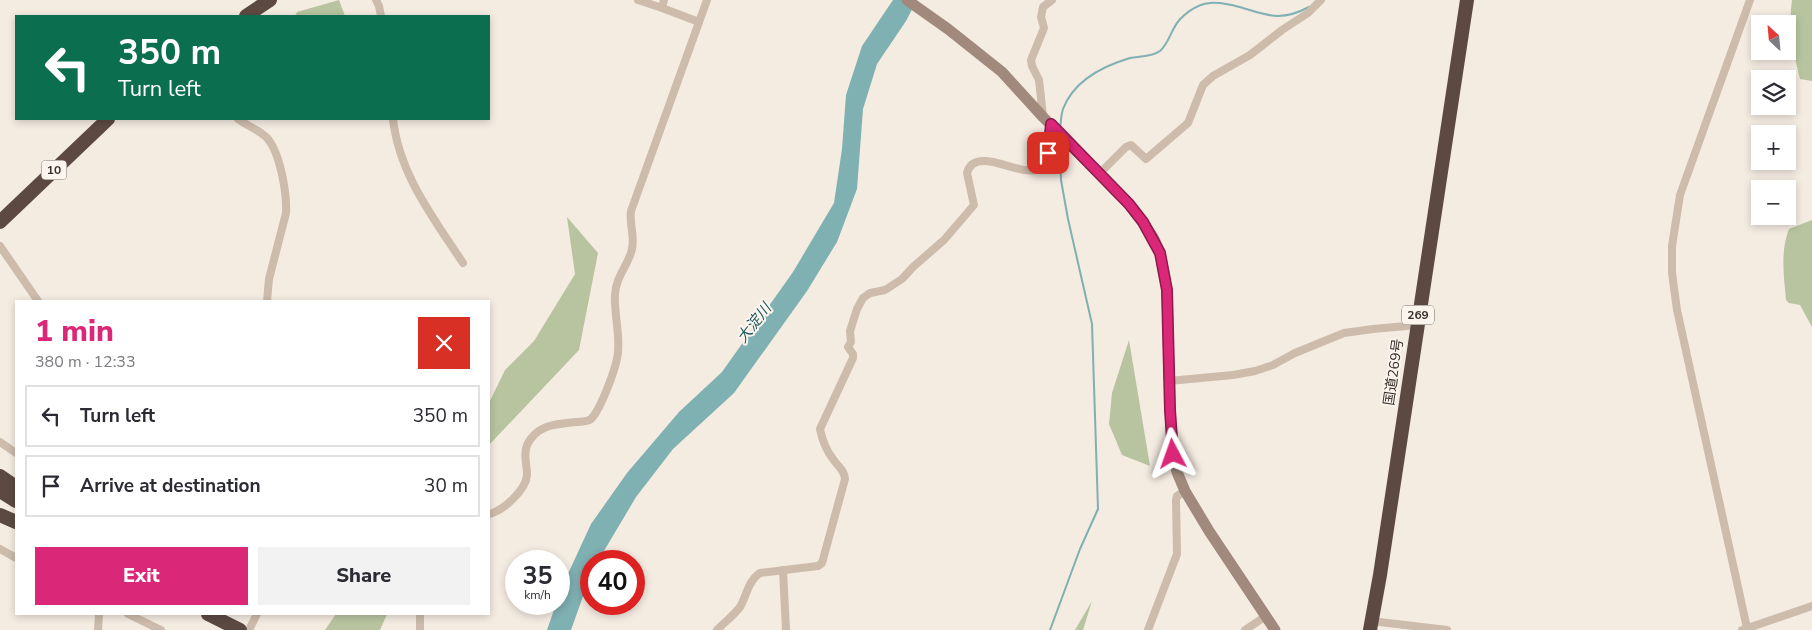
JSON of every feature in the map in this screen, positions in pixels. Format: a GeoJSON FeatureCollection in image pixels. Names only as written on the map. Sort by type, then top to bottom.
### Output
{"type":"FeatureCollection","features":[{"type":"Feature","properties":{"kind":"highway"},"geometry":{"type":"LineString","coordinates":[[248,15],[270,0]]}},
{"type":"Feature","properties":{"kind":"highway","name":"国道269号"},"geometry":{"type":"LineString","coordinates":[[1371,625],[1467,0]]}},
{"type":"Feature","properties":{"kind":"highway","name":"10"},"geometry":{"type":"LineString","coordinates":[[0,222],[107,120]]}},
{"type":"Feature","properties":{"kind":"highway"},"geometry":{"type":"LineString","coordinates":[[0,476],[15,486]]}},
{"type":"Feature","properties":{"kind":"highway"},"geometry":{"type":"LineString","coordinates":[[0,491],[15,500]]}},
{"type":"Feature","properties":{"kind":"highway"},"geometry":{"type":"LineString","coordinates":[[0,514],[15,522]]}},
{"type":"Feature","properties":{"kind":"highway"},"geometry":{"type":"LineString","coordinates":[[206,615],[240,630]]}},
{"type":"Feature","properties":{"kind":"highway"},"geometry":{"type":"LineString","coordinates":[[212,615],[227,624]]}},
{"type":"Feature","properties":{"kind":"street"},"geometry":{"type":"LineString","coordinates":[[376,0],[381,15]]}},
{"type":"Feature","properties":{"kind":"street"},"geometry":{"type":"LineString","coordinates":[[638,0],[663,4],[699,22]]}},
{"type":"Feature","properties":{"kind":"street"},"geometry":{"type":"LineString","coordinates":[[490,514],[500,510],[522,488],[527,476],[525,453],[528,443],[537,433],[548,425],[585,422],[591,419],[607,389],[618,353],[615,291],[634,243],[631,211],[707,0]]}},
{"type":"Feature","properties":{"kind":"street"},"geometry":{"type":"LineString","coordinates":[[907,0],[1002,72],[1129,204],[1143,222],[1160,253],[1167,290],[1173,454],[1177,472],[1185,491],[1209,531],[1275,630]]}},
{"type":"Feature","properties":{"kind":"street"},"geometry":{"type":"LineString","coordinates":[[717,630],[740,607],[747,590],[756,576],[767,571],[818,566],[822,563],[845,479],[844,472],[827,450],[820,428],[853,358],[853,354],[848,347],[851,342],[850,330],[863,298],[885,290],[902,279],[944,240],[974,205],[967,173],[972,164],[979,161],[988,162],[1026,171],[1040,170],[1047,167],[1053,127],[1031,60],[1044,28],[1041,17],[1043,7],[1052,0]]}},
{"type":"Feature","properties":{"kind":"street"},"geometry":{"type":"LineString","coordinates":[[1099,174],[1126,147],[1131,146],[1146,159],[1188,123],[1203,85],[1213,76],[1250,55],[1308,13],[1321,0]]}},
{"type":"Feature","properties":{"kind":"street"},"geometry":{"type":"LineString","coordinates":[[1750,0],[1680,195],[1673,234],[1673,289],[1744,629],[1812,606]]}},
{"type":"Feature","properties":{"kind":"street"},"geometry":{"type":"LineString","coordinates":[[240,120],[264,134],[269,140],[275,152],[287,203],[269,279],[267,300]]}},
{"type":"Feature","properties":{"kind":"street"},"geometry":{"type":"LineString","coordinates":[[393,120],[394,132],[404,168],[438,225],[464,263]]}},
{"type":"Feature","properties":{"kind":"street"},"geometry":{"type":"LineString","coordinates":[[0,246],[37,300]]}},
{"type":"Feature","properties":{"kind":"street"},"geometry":{"type":"LineString","coordinates":[[1169,381],[1255,371],[1344,334],[1373,329],[1417,326]]}},
{"type":"Feature","properties":{"kind":"street"},"geometry":{"type":"LineString","coordinates":[[0,442],[15,451]]}},
{"type":"Feature","properties":{"kind":"street"},"geometry":{"type":"LineString","coordinates":[[1148,630],[1177,554],[1176,500],[1185,491]]}},
{"type":"Feature","properties":{"kind":"street"},"geometry":{"type":"LineString","coordinates":[[0,549],[15,557]]}},
{"type":"Feature","properties":{"kind":"street"},"geometry":{"type":"LineString","coordinates":[[783,570],[786,630]]}},
{"type":"Feature","properties":{"kind":"street"},"geometry":{"type":"LineString","coordinates":[[98,630],[99,615]]}},
{"type":"Feature","properties":{"kind":"street"},"geometry":{"type":"LineString","coordinates":[[130,615],[161,630]]}},
{"type":"Feature","properties":{"kind":"street"},"geometry":{"type":"LineString","coordinates":[[249,630],[256,615]]}},
{"type":"Feature","properties":{"kind":"street"},"geometry":{"type":"LineString","coordinates":[[420,615],[420,630]]}},
{"type":"Feature","properties":{"kind":"street"},"geometry":{"type":"LineString","coordinates":[[1245,630],[1266,616]]}},
{"type":"Feature","properties":{"kind":"street"},"geometry":{"type":"LineString","coordinates":[[1371,625],[1447,630]]}},
{"type":"Feature","properties":{"kind":"green space"},"geometry":{"type":"Polygon","coordinates":[[[339,0],[345,15],[296,15],[297,12],[339,0]]]}},
{"type":"Feature","properties":{"kind":"green space"},"geometry":{"type":"Polygon","coordinates":[[[1792,0],[1812,0],[1812,81],[1800,79],[1797,69],[1795,60],[1796,15],[1791,15],[1792,0]]]}},
{"type":"Feature","properties":{"kind":"green space"},"geometry":{"type":"Polygon","coordinates":[[[567,217],[598,253],[579,350],[490,444],[490,401],[505,370],[534,341],[575,274],[567,217]]]}},
{"type":"Feature","properties":{"kind":"green space"},"geometry":{"type":"Polygon","coordinates":[[[1812,220],[1812,327],[1800,305],[1789,303],[1786,300],[1783,264],[1784,246],[1789,229],[1812,220]]]}},
{"type":"Feature","properties":{"kind":"green space"},"geometry":{"type":"Polygon","coordinates":[[[1129,340],[1150,466],[1122,455],[1109,424],[1112,393],[1129,340]]]}},
{"type":"Feature","properties":{"kind":"green space"},"geometry":{"type":"Polygon","coordinates":[[[1092,601],[1083,630],[1075,630],[1092,601]]]}},
{"type":"Feature","properties":{"kind":"green space"},"geometry":{"type":"Polygon","coordinates":[[[335,615],[387,615],[380,630],[325,630],[335,615]]]}},
{"type":"Feature","properties":{"kind":"water"},"geometry":{"type":"Polygon","coordinates":[[[893,0],[917,0],[906,21],[877,64],[863,109],[857,189],[837,242],[807,291],[734,393],[673,449],[636,497],[605,550],[580,550],[580,605],[571,630],[547,630],[552,615],[570,615],[570,570],[591,524],[627,473],[679,412],[722,372],[793,272],[834,203],[842,149],[846,95],[862,46],[893,0]]]}},
{"type":"Feature","properties":{"kind":"waterway"},"geometry":{"type":"LineString","coordinates":[[1060,128],[1063,109],[1074,90],[1082,82],[1110,65],[1130,58],[1157,53],[1162,49],[1184,15],[1194,8],[1205,4],[1218,3],[1262,14],[1279,16],[1288,15],[1309,7]]}},
{"type":"Feature","properties":{"kind":"waterway"},"geometry":{"type":"LineString","coordinates":[[1050,630],[1080,549],[1098,509],[1092,324],[1061,180],[1059,140]]}},
{"type":"Feature","properties":{"kind":"route"},"geometry":{"type":"LineString","coordinates":[[1048,153],[1051,124],[1129,204],[1154,239],[1160,253],[1167,290],[1173,454]]}},
{"type":"Feature","properties":{"kind":"water label","name":"大淀川"},"geometry":{"type":"Point","coordinates":[754,323]}}]}
